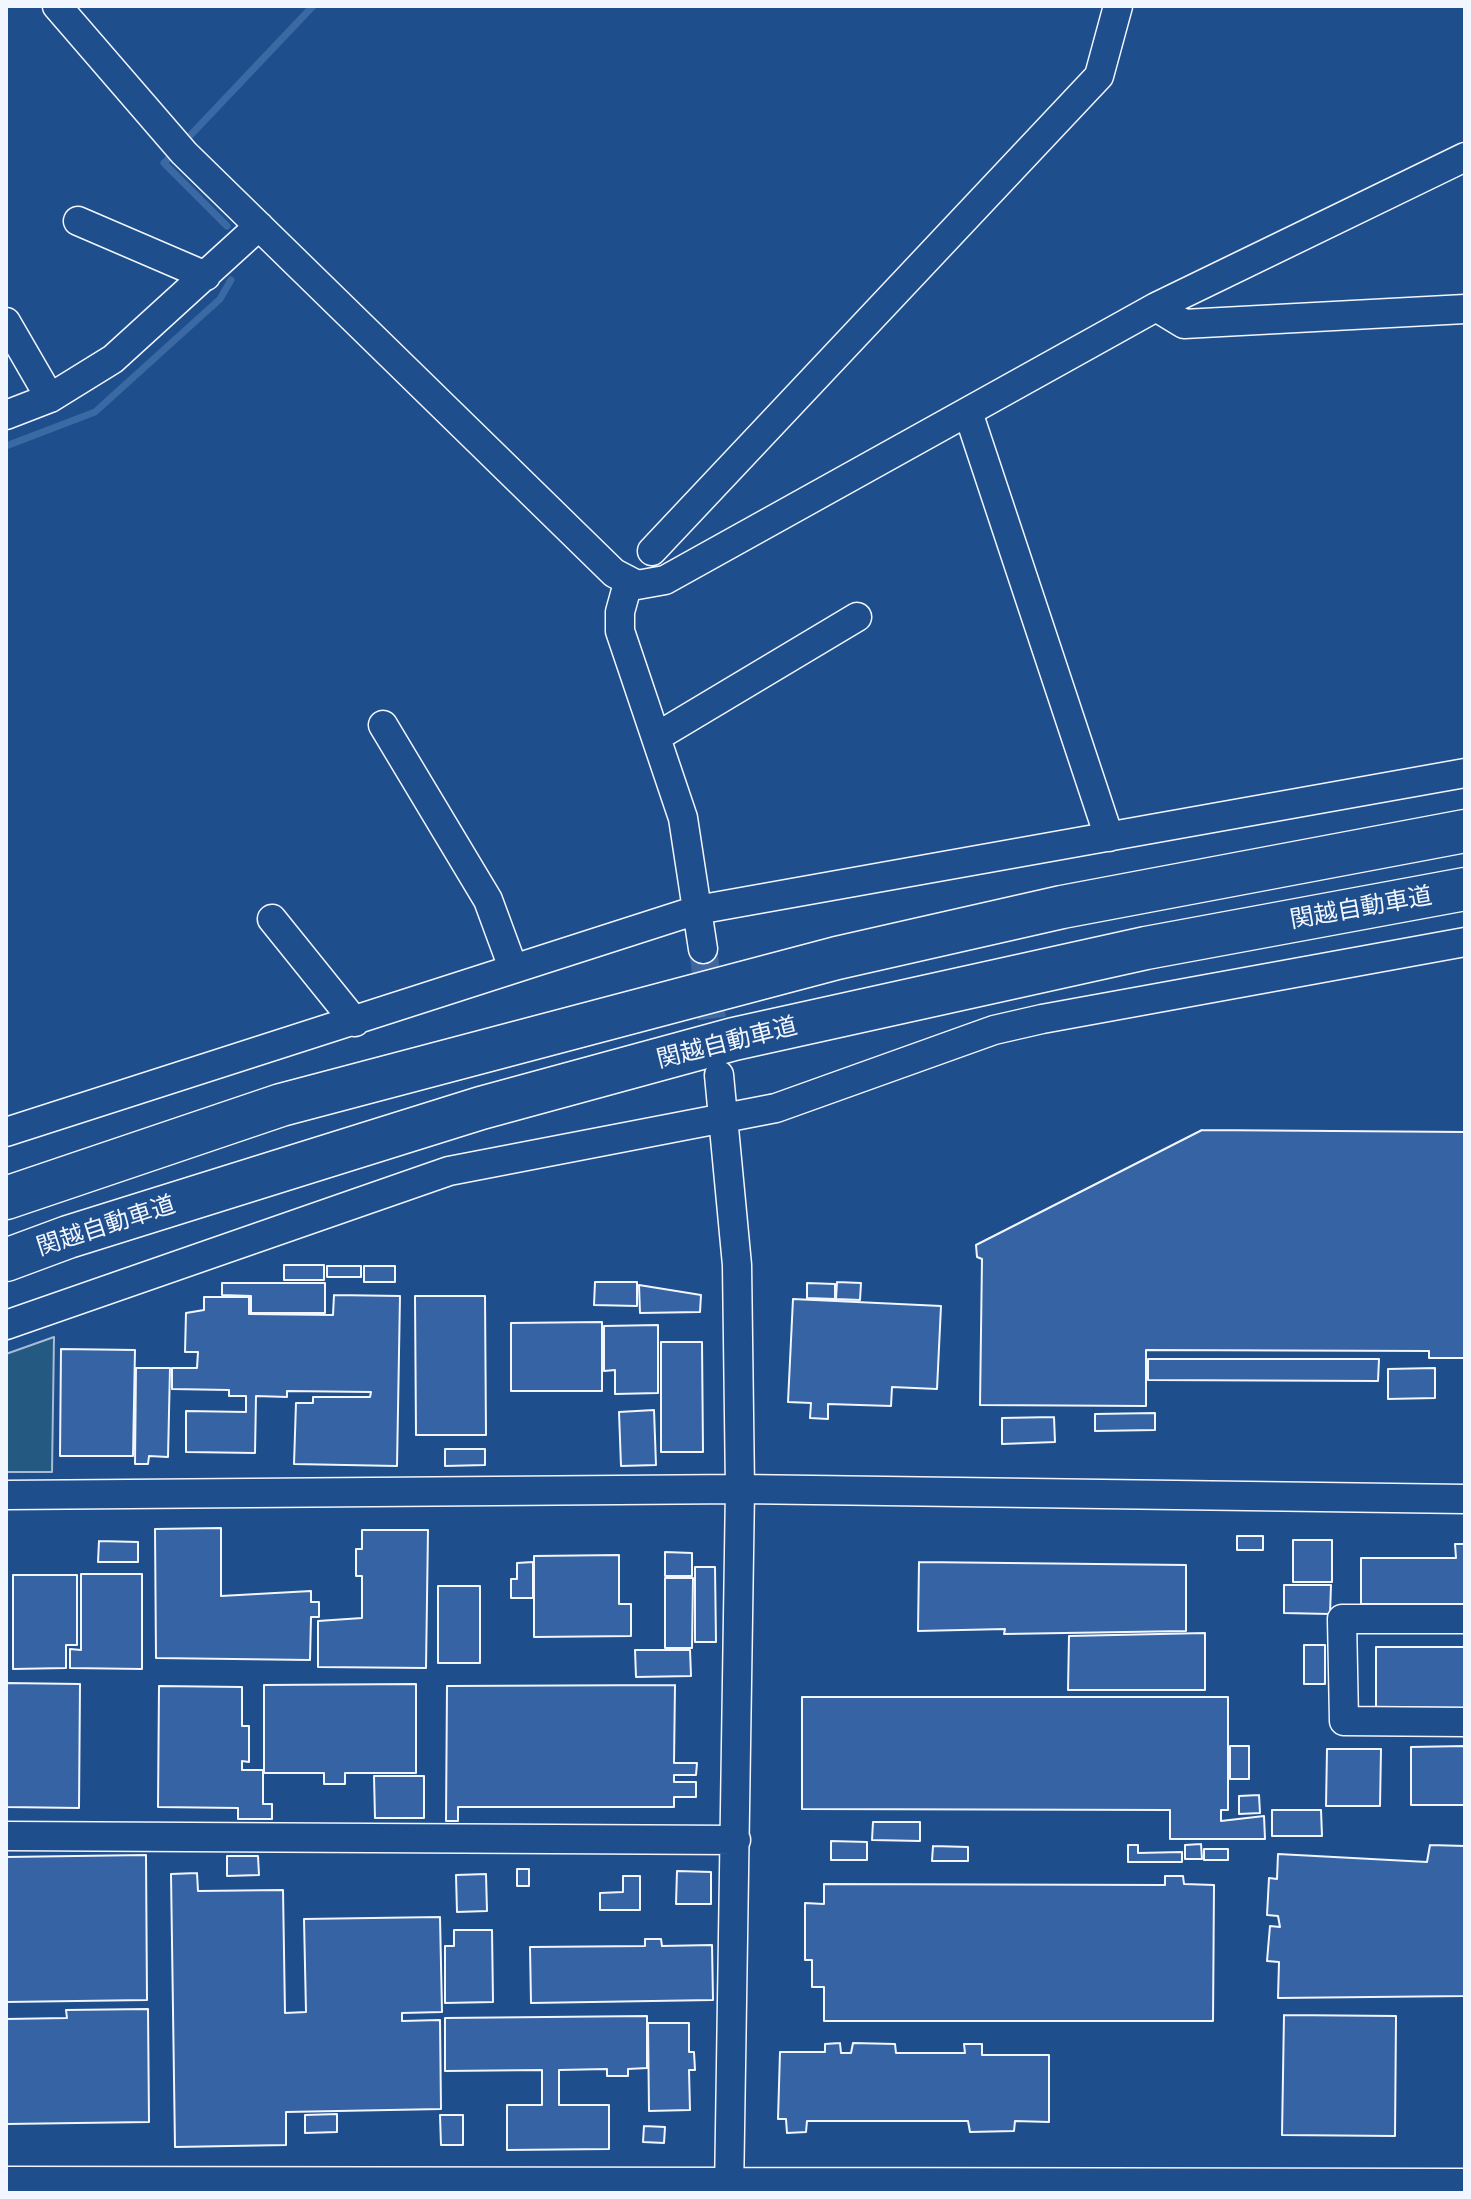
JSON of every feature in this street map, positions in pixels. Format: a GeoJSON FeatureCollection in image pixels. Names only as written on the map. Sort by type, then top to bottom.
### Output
{"type":"FeatureCollection","features":[{"type":"Feature","properties":{"kind":"highway"},"geometry":{"type":"LineString","coordinates":[[6,1198],[281,1105],[837,958],[1062,907],[1465,831]]}},
{"type":"Feature","properties":{"kind":"highway","name":"関越自動車道"},"geometry":{"type":"LineString","coordinates":[[6,1260],[68,1237],[465,1112],[734,1039],[1146,948],[1465,889]]}},
{"type":"Feature","properties":{"kind":"street"},"geometry":{"type":"LineString","coordinates":[[57,6],[178,147],[628,583],[646,586],[665,580],[1156,307],[1465,157]]}},
{"type":"Feature","properties":{"kind":"street"},"geometry":{"type":"LineString","coordinates":[[652,551],[1099,76],[1118,6]]}},
{"type":"Feature","properties":{"kind":"street"},"geometry":{"type":"LineString","coordinates":[[78,221],[206,276]]}},
{"type":"Feature","properties":{"kind":"street"},"geometry":{"type":"LineString","coordinates":[[6,415],[50,398],[113,359],[259,226]]}},
{"type":"Feature","properties":{"kind":"street"},"geometry":{"type":"LineString","coordinates":[[1156,307],[1184,324],[1465,309]]}},
{"type":"Feature","properties":{"kind":"street"},"geometry":{"type":"LineString","coordinates":[[6,322],[50,398]]}},
{"type":"Feature","properties":{"kind":"street"},"geometry":{"type":"LineString","coordinates":[[968,412],[1109,837]]}},
{"type":"Feature","properties":{"kind":"street"},"geometry":{"type":"LineString","coordinates":[[628,583],[620,612],[620,631],[658,736],[683,818],[703,949]]}},
{"type":"Feature","properties":{"kind":"street"},"geometry":{"type":"LineString","coordinates":[[658,736],[857,617]]}},
{"type":"Feature","properties":{"kind":"street"},"geometry":{"type":"LineString","coordinates":[[383,725],[488,900],[513,968]]}},
{"type":"Feature","properties":{"kind":"street"},"geometry":{"type":"LineString","coordinates":[[6,1132],[697,910],[1465,773]]}},
{"type":"Feature","properties":{"kind":"street"},"geometry":{"type":"LineString","coordinates":[[272,919],[355,1022]]}},
{"type":"Feature","properties":{"kind":"street"},"geometry":{"type":"LineString","coordinates":[[6,1325],[449,1171],[776,1108],[994,1030],[1042,1019],[1465,942]]}},
{"type":"Feature","properties":{"kind":"street"},"geometry":{"type":"LineString","coordinates":[[719,1075],[737,1265],[740,1489],[729,2188]]}},
{"type":"Feature","properties":{"kind":"street"},"geometry":{"type":"LineString","coordinates":[[6,1495],[740,1489],[1465,1499]]}},
{"type":"Feature","properties":{"kind":"street"},"geometry":{"type":"LineString","coordinates":[[1465,1619],[1342,1619],[1344,1721],[1465,1722]]}},
{"type":"Feature","properties":{"kind":"street"},"geometry":{"type":"LineString","coordinates":[[6,1836],[736,1840]]}},
{"type":"Feature","properties":{"kind":"street"},"geometry":{"type":"LineString","coordinates":[[6,2181],[223,2188],[1194,2188],[1465,2183]]}},
{"type":"Feature","properties":{"kind":"shaded area"},"geometry":{"type":"Polygon","coordinates":[[[54,1337],[52,1472],[6,1472],[6,1354],[54,1337]]]}},
{"type":"Feature","properties":{"kind":"building"},"geometry":{"type":"Polygon","coordinates":[[[1202,1130],[1465,1132],[1465,1358],[1429,1358],[1429,1351],[1146,1350],[1146,1406],[980,1405],[982,1259],[977,1257],[976,1245],[1202,1130]]]}},
{"type":"Feature","properties":{"kind":"building"},"geometry":{"type":"Polygon","coordinates":[[[284,1265],[324,1265],[324,1280],[284,1280],[284,1265]]]}},
{"type":"Feature","properties":{"kind":"building"},"geometry":{"type":"Polygon","coordinates":[[[327,1266],[361,1266],[361,1277],[327,1277],[327,1266]]]}},
{"type":"Feature","properties":{"kind":"building"},"geometry":{"type":"Polygon","coordinates":[[[364,1266],[395,1266],[395,1282],[364,1282],[364,1266]]]}},
{"type":"Feature","properties":{"kind":"building"},"geometry":{"type":"Polygon","coordinates":[[[595,1282],[637,1282],[637,1306],[594,1305],[595,1282]]]}},
{"type":"Feature","properties":{"kind":"building"},"geometry":{"type":"Polygon","coordinates":[[[837,1282],[861,1283],[860,1300],[836,1299],[837,1282]]]}},
{"type":"Feature","properties":{"kind":"building"},"geometry":{"type":"Polygon","coordinates":[[[222,1283],[325,1283],[325,1313],[251,1313],[251,1296],[222,1295],[222,1283]]]}},
{"type":"Feature","properties":{"kind":"building"},"geometry":{"type":"Polygon","coordinates":[[[807,1283],[835,1284],[835,1299],[807,1298],[807,1283]]]}},
{"type":"Feature","properties":{"kind":"building"},"geometry":{"type":"Polygon","coordinates":[[[639,1285],[701,1295],[700,1312],[640,1313],[639,1285]]]}},
{"type":"Feature","properties":{"kind":"building"},"geometry":{"type":"Polygon","coordinates":[[[334,1295],[400,1296],[397,1466],[294,1464],[296,1403],[313,1403],[313,1397],[370,1397],[371,1392],[287,1391],[287,1397],[256,1396],[255,1453],[186,1452],[186,1411],[246,1412],[246,1396],[229,1396],[229,1390],[172,1389],[172,1368],[197,1368],[198,1352],[185,1352],[186,1313],[204,1310],[204,1297],[249,1297],[249,1314],[333,1315],[334,1295]]]}},
{"type":"Feature","properties":{"kind":"building"},"geometry":{"type":"Polygon","coordinates":[[[415,1296],[485,1296],[486,1435],[416,1435],[415,1296]]]}},
{"type":"Feature","properties":{"kind":"building"},"geometry":{"type":"Polygon","coordinates":[[[793,1299],[941,1306],[937,1389],[892,1387],[891,1406],[828,1404],[828,1419],[810,1418],[811,1403],[788,1402],[793,1299]]]}},
{"type":"Feature","properties":{"kind":"building"},"geometry":{"type":"Polygon","coordinates":[[[602,1322],[602,1391],[511,1391],[511,1323],[602,1322]]]}},
{"type":"Feature","properties":{"kind":"building"},"geometry":{"type":"Polygon","coordinates":[[[658,1325],[658,1393],[615,1394],[615,1370],[604,1371],[604,1326],[658,1325]]]}},
{"type":"Feature","properties":{"kind":"building"},"geometry":{"type":"Polygon","coordinates":[[[661,1342],[702,1342],[703,1452],[661,1452],[661,1342]]]}},
{"type":"Feature","properties":{"kind":"building"},"geometry":{"type":"Polygon","coordinates":[[[61,1349],[135,1350],[133,1456],[60,1456],[61,1349]]]}},
{"type":"Feature","properties":{"kind":"building"},"geometry":{"type":"Polygon","coordinates":[[[1148,1359],[1379,1359],[1378,1381],[1148,1380],[1148,1359]]]}},
{"type":"Feature","properties":{"kind":"building"},"geometry":{"type":"Polygon","coordinates":[[[136,1368],[170,1368],[168,1457],[149,1456],[148,1464],[135,1464],[136,1368]]]}},
{"type":"Feature","properties":{"kind":"building"},"geometry":{"type":"Polygon","coordinates":[[[1435,1368],[1435,1398],[1388,1399],[1388,1369],[1435,1368]]]}},
{"type":"Feature","properties":{"kind":"building"},"geometry":{"type":"Polygon","coordinates":[[[654,1410],[656,1465],[621,1466],[619,1412],[654,1410]]]}},
{"type":"Feature","properties":{"kind":"building"},"geometry":{"type":"Polygon","coordinates":[[[1155,1413],[1155,1430],[1095,1431],[1095,1414],[1155,1413]]]}},
{"type":"Feature","properties":{"kind":"building"},"geometry":{"type":"Polygon","coordinates":[[[1054,1417],[1055,1442],[1002,1444],[1002,1418],[1054,1417]]]}},
{"type":"Feature","properties":{"kind":"building"},"geometry":{"type":"Polygon","coordinates":[[[445,1449],[485,1449],[485,1465],[445,1466],[445,1449]]]}},
{"type":"Feature","properties":{"kind":"building"},"geometry":{"type":"Polygon","coordinates":[[[221,1528],[221,1596],[311,1591],[311,1602],[319,1602],[319,1617],[311,1617],[310,1660],[156,1658],[155,1529],[221,1528]]]}},
{"type":"Feature","properties":{"kind":"building"},"geometry":{"type":"Polygon","coordinates":[[[362,1530],[428,1530],[426,1668],[318,1667],[318,1621],[362,1618],[362,1576],[356,1576],[356,1549],[362,1549],[362,1530]]]}},
{"type":"Feature","properties":{"kind":"building"},"geometry":{"type":"Polygon","coordinates":[[[1237,1536],[1263,1536],[1263,1550],[1237,1550],[1237,1536]]]}},
{"type":"Feature","properties":{"kind":"building"},"geometry":{"type":"Polygon","coordinates":[[[1293,1540],[1332,1540],[1332,1582],[1293,1582],[1293,1540]]]}},
{"type":"Feature","properties":{"kind":"building"},"geometry":{"type":"Polygon","coordinates":[[[99,1541],[138,1542],[138,1562],[98,1562],[99,1541]]]}},
{"type":"Feature","properties":{"kind":"building"},"geometry":{"type":"Polygon","coordinates":[[[1455,1544],[1465,1544],[1465,1604],[1361,1604],[1361,1558],[1456,1558],[1455,1544]]]}},
{"type":"Feature","properties":{"kind":"building"},"geometry":{"type":"Polygon","coordinates":[[[665,1552],[692,1553],[692,1576],[665,1576],[665,1552]]]}},
{"type":"Feature","properties":{"kind":"building"},"geometry":{"type":"Polygon","coordinates":[[[619,1555],[619,1604],[631,1604],[631,1636],[534,1637],[534,1556],[619,1555]]]}},
{"type":"Feature","properties":{"kind":"building"},"geometry":{"type":"Polygon","coordinates":[[[533,1562],[533,1598],[511,1598],[511,1579],[517,1579],[517,1563],[533,1562]]]}},
{"type":"Feature","properties":{"kind":"building"},"geometry":{"type":"Polygon","coordinates":[[[919,1562],[1186,1565],[1186,1631],[1004,1634],[1005,1629],[918,1631],[919,1562]]]}},
{"type":"Feature","properties":{"kind":"building"},"geometry":{"type":"Polygon","coordinates":[[[695,1567],[715,1567],[716,1642],[695,1642],[695,1567]]]}},
{"type":"Feature","properties":{"kind":"building"},"geometry":{"type":"Polygon","coordinates":[[[81,1574],[142,1574],[142,1669],[70,1668],[70,1649],[81,1650],[81,1574]]]}},
{"type":"Feature","properties":{"kind":"building"},"geometry":{"type":"Polygon","coordinates":[[[13,1575],[77,1575],[77,1645],[66,1645],[66,1668],[13,1669],[13,1575]]]}},
{"type":"Feature","properties":{"kind":"building"},"geometry":{"type":"Polygon","coordinates":[[[665,1578],[693,1578],[692,1648],[665,1648],[665,1578]]]}},
{"type":"Feature","properties":{"kind":"building"},"geometry":{"type":"Polygon","coordinates":[[[1284,1585],[1331,1585],[1330,1614],[1284,1613],[1284,1585]]]}},
{"type":"Feature","properties":{"kind":"building"},"geometry":{"type":"Polygon","coordinates":[[[438,1586],[480,1586],[480,1663],[438,1663],[438,1586]]]}},
{"type":"Feature","properties":{"kind":"building"},"geometry":{"type":"Polygon","coordinates":[[[1205,1633],[1205,1690],[1068,1690],[1069,1636],[1205,1633]]]}},
{"type":"Feature","properties":{"kind":"building"},"geometry":{"type":"Polygon","coordinates":[[[1304,1645],[1325,1645],[1325,1684],[1304,1684],[1304,1645]]]}},
{"type":"Feature","properties":{"kind":"building"},"geometry":{"type":"Polygon","coordinates":[[[1376,1647],[1465,1647],[1465,1708],[1376,1707],[1376,1647]]]}},
{"type":"Feature","properties":{"kind":"building"},"geometry":{"type":"Polygon","coordinates":[[[635,1650],[690,1650],[691,1676],[636,1677],[635,1650]]]}},
{"type":"Feature","properties":{"kind":"building"},"geometry":{"type":"Polygon","coordinates":[[[6,1683],[80,1684],[79,1808],[6,1807],[6,1683]]]}},
{"type":"Feature","properties":{"kind":"building"},"geometry":{"type":"Polygon","coordinates":[[[416,1684],[416,1773],[345,1773],[345,1784],[324,1784],[324,1773],[264,1773],[264,1685],[416,1684]]]}},
{"type":"Feature","properties":{"kind":"building"},"geometry":{"type":"Polygon","coordinates":[[[675,1685],[674,1763],[697,1763],[696,1775],[674,1775],[674,1782],[696,1782],[696,1797],[674,1797],[674,1807],[458,1807],[458,1821],[446,1821],[447,1686],[675,1685]]]}},
{"type":"Feature","properties":{"kind":"building"},"geometry":{"type":"Polygon","coordinates":[[[159,1686],[242,1687],[242,1726],[249,1726],[249,1762],[242,1761],[242,1770],[263,1770],[263,1804],[272,1804],[272,1819],[238,1819],[238,1808],[158,1807],[159,1686]]]}},
{"type":"Feature","properties":{"kind":"building"},"geometry":{"type":"Polygon","coordinates":[[[802,1697],[1228,1697],[1228,1810],[1221,1810],[1221,1821],[1264,1816],[1265,1839],[1170,1839],[1170,1810],[802,1809],[802,1697]]]}},
{"type":"Feature","properties":{"kind":"building"},"geometry":{"type":"Polygon","coordinates":[[[1230,1746],[1249,1746],[1249,1779],[1230,1779],[1230,1746]]]}},
{"type":"Feature","properties":{"kind":"building"},"geometry":{"type":"Polygon","coordinates":[[[1465,1746],[1465,1805],[1411,1805],[1411,1747],[1465,1746]]]}},
{"type":"Feature","properties":{"kind":"building"},"geometry":{"type":"Polygon","coordinates":[[[1327,1749],[1381,1749],[1380,1806],[1326,1806],[1327,1749]]]}},
{"type":"Feature","properties":{"kind":"building"},"geometry":{"type":"Polygon","coordinates":[[[374,1776],[424,1776],[424,1818],[375,1818],[374,1776]]]}},
{"type":"Feature","properties":{"kind":"building"},"geometry":{"type":"Polygon","coordinates":[[[1259,1795],[1260,1813],[1239,1814],[1239,1796],[1259,1795]]]}},
{"type":"Feature","properties":{"kind":"building"},"geometry":{"type":"Polygon","coordinates":[[[1272,1810],[1321,1810],[1322,1836],[1272,1836],[1272,1810]]]}},
{"type":"Feature","properties":{"kind":"building"},"geometry":{"type":"Polygon","coordinates":[[[873,1822],[920,1822],[920,1841],[872,1840],[873,1822]]]}},
{"type":"Feature","properties":{"kind":"building"},"geometry":{"type":"Polygon","coordinates":[[[831,1841],[867,1842],[867,1860],[831,1860],[831,1841]]]}},
{"type":"Feature","properties":{"kind":"building"},"geometry":{"type":"Polygon","coordinates":[[[1201,1844],[1202,1859],[1185,1859],[1185,1845],[1201,1844]]]}},
{"type":"Feature","properties":{"kind":"building"},"geometry":{"type":"Polygon","coordinates":[[[1128,1845],[1138,1845],[1138,1853],[1182,1852],[1182,1862],[1128,1862],[1128,1845]]]}},
{"type":"Feature","properties":{"kind":"building"},"geometry":{"type":"Polygon","coordinates":[[[1430,1845],[1465,1846],[1465,1996],[1278,1998],[1279,1962],[1267,1961],[1270,1926],[1280,1927],[1278,1916],[1267,1915],[1269,1878],[1277,1879],[1278,1854],[1427,1862],[1430,1845]]]}},
{"type":"Feature","properties":{"kind":"building"},"geometry":{"type":"Polygon","coordinates":[[[933,1846],[968,1847],[968,1861],[932,1861],[933,1846]]]}},
{"type":"Feature","properties":{"kind":"building"},"geometry":{"type":"Polygon","coordinates":[[[1204,1849],[1228,1849],[1228,1860],[1204,1860],[1204,1849]]]}},
{"type":"Feature","properties":{"kind":"building"},"geometry":{"type":"Polygon","coordinates":[[[146,1855],[147,2000],[6,2002],[6,1857],[146,1855]]]}},
{"type":"Feature","properties":{"kind":"building"},"geometry":{"type":"Polygon","coordinates":[[[227,1856],[258,1856],[259,1875],[227,1876],[227,1856]]]}},
{"type":"Feature","properties":{"kind":"building"},"geometry":{"type":"Polygon","coordinates":[[[517,1869],[529,1869],[529,1886],[517,1886],[517,1869]]]}},
{"type":"Feature","properties":{"kind":"building"},"geometry":{"type":"Polygon","coordinates":[[[677,1871],[711,1872],[711,1904],[676,1904],[677,1871]]]}},
{"type":"Feature","properties":{"kind":"building"},"geometry":{"type":"Polygon","coordinates":[[[197,1873],[198,1891],[283,1890],[285,2013],[306,2012],[304,1919],[440,1917],[442,2012],[402,2013],[402,2021],[440,2020],[441,2109],[286,2112],[286,2145],[175,2147],[171,1874],[197,1873]]]}},
{"type":"Feature","properties":{"kind":"building"},"geometry":{"type":"Polygon","coordinates":[[[486,1874],[487,1911],[457,1912],[456,1875],[486,1874]]]}},
{"type":"Feature","properties":{"kind":"building"},"geometry":{"type":"Polygon","coordinates":[[[623,1876],[640,1876],[640,1910],[600,1910],[600,1893],[623,1892],[623,1876]]]}},
{"type":"Feature","properties":{"kind":"building"},"geometry":{"type":"Polygon","coordinates":[[[1165,1876],[1183,1876],[1184,1884],[1214,1885],[1213,2021],[824,2021],[824,1987],[812,1987],[812,1960],[805,1960],[805,1903],[824,1904],[824,1884],[1165,1885],[1165,1876]]]}},
{"type":"Feature","properties":{"kind":"building"},"geometry":{"type":"Polygon","coordinates":[[[454,1930],[492,1930],[493,2002],[445,2003],[445,1946],[454,1946],[454,1930]]]}},
{"type":"Feature","properties":{"kind":"building"},"geometry":{"type":"Polygon","coordinates":[[[645,1939],[661,1939],[662,1946],[712,1945],[713,2000],[531,2003],[530,1947],[645,1946],[645,1939]]]}},
{"type":"Feature","properties":{"kind":"building"},"geometry":{"type":"Polygon","coordinates":[[[148,2009],[149,2122],[6,2124],[6,2019],[67,2018],[66,2010],[148,2009]]]}},
{"type":"Feature","properties":{"kind":"building"},"geometry":{"type":"Polygon","coordinates":[[[1284,2015],[1396,2016],[1395,2136],[1282,2135],[1284,2015]]]}},
{"type":"Feature","properties":{"kind":"building"},"geometry":{"type":"Polygon","coordinates":[[[647,2016],[647,2068],[628,2069],[628,2076],[607,2076],[607,2069],[559,2070],[559,2105],[609,2105],[609,2149],[507,2150],[507,2105],[542,2105],[542,2070],[445,2071],[445,2018],[647,2016]]]}},
{"type":"Feature","properties":{"kind":"building"},"geometry":{"type":"Polygon","coordinates":[[[648,2023],[689,2023],[689,2052],[694,2052],[695,2070],[689,2070],[690,2110],[649,2111],[648,2023]]]}},
{"type":"Feature","properties":{"kind":"building"},"geometry":{"type":"Polygon","coordinates":[[[840,2043],[841,2053],[851,2053],[853,2043],[895,2044],[896,2053],[965,2053],[964,2044],[982,2044],[982,2055],[1049,2055],[1049,2122],[1015,2121],[1014,2131],[970,2132],[968,2121],[807,2121],[806,2132],[787,2133],[786,2119],[778,2119],[780,2052],[825,2052],[825,2044],[840,2043]]]}},
{"type":"Feature","properties":{"kind":"building"},"geometry":{"type":"Polygon","coordinates":[[[337,2114],[337,2132],[305,2133],[305,2115],[337,2114]]]}},
{"type":"Feature","properties":{"kind":"building"},"geometry":{"type":"Polygon","coordinates":[[[440,2115],[463,2115],[463,2145],[441,2145],[440,2115]]]}},
{"type":"Feature","properties":{"kind":"building"},"geometry":{"type":"Polygon","coordinates":[[[644,2126],[665,2127],[664,2143],[643,2142],[644,2126]]]}},
{"type":"Feature","properties":{"kind":"waterway"},"geometry":{"type":"LineString","coordinates":[[185,141],[313,6]]}},
{"type":"Feature","properties":{"kind":"waterway"},"geometry":{"type":"LineString","coordinates":[[176,151],[164,163],[227,226]]}},
{"type":"Feature","properties":{"kind":"waterway"},"geometry":{"type":"LineString","coordinates":[[6,446],[95,412],[220,299],[231,280]]}},
{"type":"Feature","properties":{"kind":"tunnel"},"geometry":{"type":"LineString","coordinates":[[703,949],[717,1059]]}}]}
